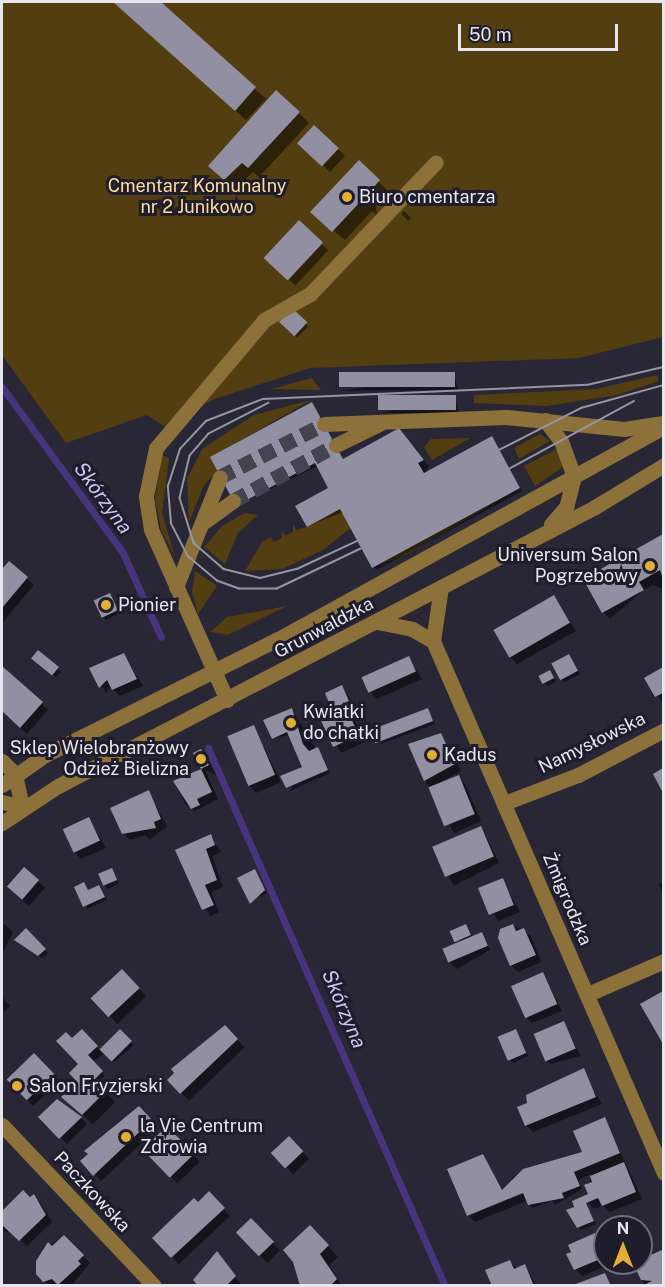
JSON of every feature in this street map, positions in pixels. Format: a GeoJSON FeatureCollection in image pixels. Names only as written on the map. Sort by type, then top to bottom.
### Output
{"type":"FeatureCollection","features":[{"type":"Feature","properties":{"kind":"street"},"geometry":{"type":"LineString","coordinates":[[227,700],[150,529],[146,496],[156,448],[264,320],[310,294],[436,162]]}},
{"type":"Feature","properties":{"kind":"street"},"geometry":{"type":"LineString","coordinates":[[545,420],[561,441],[574,477],[566,507],[549,526]]}},
{"type":"Feature","properties":{"kind":"street"},"geometry":{"type":"LineString","coordinates":[[324,424],[384,421],[545,420],[624,429],[663,425]]}},
{"type":"Feature","properties":{"kind":"street"},"geometry":{"type":"LineString","coordinates":[[336,445],[384,421]]}},
{"type":"Feature","properties":{"kind":"street","name":"Grunwaldzka"},"geometry":{"type":"LineString","coordinates":[[2,785],[15,774],[574,477],[663,425]]}},
{"type":"Feature","properties":{"kind":"street","name":"Grunwaldzka"},"geometry":{"type":"LineString","coordinates":[[2,823],[22,807],[377,622],[549,526],[595,507],[663,465]]}},
{"type":"Feature","properties":{"kind":"street"},"geometry":{"type":"LineString","coordinates":[[176,587],[220,477]]}},
{"type":"Feature","properties":{"kind":"street"},"geometry":{"type":"LineString","coordinates":[[201,524],[233,501]]}},
{"type":"Feature","properties":{"kind":"street"},"geometry":{"type":"LineString","coordinates":[[377,622],[412,629],[433,641],[441,587]]}},
{"type":"Feature","properties":{"kind":"street","name":"Żmigrodzka"},"geometry":{"type":"LineString","coordinates":[[433,641],[588,994],[663,1173]]}},
{"type":"Feature","properties":{"kind":"street","name":"Namysłowska"},"geometry":{"type":"LineString","coordinates":[[504,803],[578,776],[663,730]]}},
{"type":"Feature","properties":{"kind":"street"},"geometry":{"type":"LineString","coordinates":[[2,761],[15,774],[22,807],[2,802]]}},
{"type":"Feature","properties":{"kind":"street"},"geometry":{"type":"LineString","coordinates":[[588,994],[663,961]]}},
{"type":"Feature","properties":{"kind":"street","name":"Paczkowska"},"geometry":{"type":"LineString","coordinates":[[2,1125],[154,1286]]}},
{"type":"Feature","properties":{"kind":"green space","name":"Cmentarz Komunalny nr 2 Junikowo"},"geometry":{"type":"Polygon","coordinates":[[[2,2],[663,2],[663,337],[579,358],[310,368],[215,399],[196,408],[174,432],[147,415],[66,443],[2,355],[2,2]]]}},
{"type":"Feature","properties":{"kind":"green space"},"geometry":{"type":"Polygon","coordinates":[[[657,375],[659,381],[617,395],[547,406],[474,403],[474,395],[596,389],[657,375]]]}},
{"type":"Feature","properties":{"kind":"green space"},"geometry":{"type":"Polygon","coordinates":[[[312,378],[321,390],[271,389],[312,378]]]}},
{"type":"Feature","properties":{"kind":"green space"},"geometry":{"type":"Polygon","coordinates":[[[311,400],[227,448],[231,457],[204,485],[189,522],[187,479],[202,449],[254,415],[311,400]]]}},
{"type":"Feature","properties":{"kind":"green space"},"geometry":{"type":"Polygon","coordinates":[[[540,434],[550,441],[519,459],[514,448],[540,434]]]}},
{"type":"Feature","properties":{"kind":"green space"},"geometry":{"type":"Polygon","coordinates":[[[471,438],[432,460],[424,447],[431,439],[471,438]]]}},
{"type":"Feature","properties":{"kind":"green space"},"geometry":{"type":"Polygon","coordinates":[[[557,449],[563,467],[535,486],[524,466],[557,449]]]}},
{"type":"Feature","properties":{"kind":"green space"},"geometry":{"type":"Polygon","coordinates":[[[162,455],[169,458],[162,513],[175,557],[161,530],[155,499],[162,455]]]}},
{"type":"Feature","properties":{"kind":"green space"},"geometry":{"type":"Polygon","coordinates":[[[520,488],[407,554],[372,568],[520,488]]]}},
{"type":"Feature","properties":{"kind":"green space"},"geometry":{"type":"Polygon","coordinates":[[[355,500],[366,516],[323,550],[282,569],[245,571],[262,542],[270,537],[274,542],[282,538],[282,530],[285,536],[293,532],[293,524],[296,530],[307,527],[355,500]]]}},
{"type":"Feature","properties":{"kind":"green space"},"geometry":{"type":"Polygon","coordinates":[[[245,513],[258,515],[238,533],[225,564],[204,547],[223,525],[245,513]]]}},
{"type":"Feature","properties":{"kind":"green space"},"geometry":{"type":"Polygon","coordinates":[[[195,571],[217,586],[198,614],[192,592],[195,571]]]}},
{"type":"Feature","properties":{"kind":"green space"},"geometry":{"type":"Polygon","coordinates":[[[287,606],[228,635],[210,632],[227,617],[287,606]]]}},
{"type":"Feature","properties":{"kind":"building"},"geometry":{"type":"Polygon","coordinates":[[[113,2],[161,2],[256,87],[235,111],[113,2]]]}},
{"type":"Feature","properties":{"kind":"building"},"geometry":{"type":"Polygon","coordinates":[[[276,90],[300,112],[248,168],[242,163],[224,180],[208,166],[276,90]]]}},
{"type":"Feature","properties":{"kind":"building"},"geometry":{"type":"Polygon","coordinates":[[[314,125],[339,148],[322,166],[297,143],[314,125]]]}},
{"type":"Feature","properties":{"kind":"building","name":"Biuro cmentarza"},"geometry":{"type":"Polygon","coordinates":[[[359,160],[380,180],[367,195],[371,199],[366,206],[361,201],[332,232],[310,212],[359,160]]]}},
{"type":"Feature","properties":{"kind":"building"},"geometry":{"type":"Polygon","coordinates":[[[299,220],[323,243],[288,281],[264,258],[299,220]]]}},
{"type":"Feature","properties":{"kind":"building"},"geometry":{"type":"Polygon","coordinates":[[[292,308],[307,322],[294,336],[279,322],[292,308]]]}},
{"type":"Feature","properties":{"kind":"building"},"geometry":{"type":"Polygon","coordinates":[[[339,372],[455,372],[455,387],[339,387],[339,372]]]}},
{"type":"Feature","properties":{"kind":"building"},"geometry":{"type":"Polygon","coordinates":[[[378,395],[456,395],[456,410],[378,410],[378,395]]]}},
{"type":"Feature","properties":{"kind":"building"},"geometry":{"type":"Polygon","coordinates":[[[312,402],[343,459],[399,428],[424,460],[418,463],[424,473],[492,436],[520,488],[372,568],[340,509],[307,527],[295,506],[328,488],[315,463],[236,506],[210,457],[312,402]]]}},
{"type":"Feature","properties":{"kind":"building"},"geometry":{"type":"Polygon","coordinates":[[[663,534],[663,579],[660,570],[639,582],[644,590],[602,613],[583,579],[663,534]]]}},
{"type":"Feature","properties":{"kind":"building"},"geometry":{"type":"Polygon","coordinates":[[[9,561],[28,577],[2,608],[2,569],[9,561]]]}},
{"type":"Feature","properties":{"kind":"building","name":"Pionier"},"geometry":{"type":"Polygon","coordinates":[[[110,593],[118,610],[102,618],[94,601],[110,593]]]}},
{"type":"Feature","properties":{"kind":"building"},"geometry":{"type":"Polygon","coordinates":[[[554,595],[570,623],[509,658],[493,630],[554,595]]]}},
{"type":"Feature","properties":{"kind":"building"},"geometry":{"type":"Polygon","coordinates":[[[38,650],[59,667],[52,676],[31,659],[38,650]]]}},
{"type":"Feature","properties":{"kind":"building"},"geometry":{"type":"Polygon","coordinates":[[[124,653],[137,679],[112,690],[107,680],[99,688],[89,668],[124,653]]]}},
{"type":"Feature","properties":{"kind":"building"},"geometry":{"type":"Polygon","coordinates":[[[569,654],[578,671],[560,680],[551,663],[569,654]]]}},
{"type":"Feature","properties":{"kind":"building"},"geometry":{"type":"Polygon","coordinates":[[[409,656],[416,672],[368,693],[361,677],[409,656]]]}},
{"type":"Feature","properties":{"kind":"building"},"geometry":{"type":"Polygon","coordinates":[[[2,666],[43,702],[20,728],[2,711],[2,666]]]}},
{"type":"Feature","properties":{"kind":"building"},"geometry":{"type":"Polygon","coordinates":[[[663,667],[663,693],[655,697],[644,678],[663,667]]]}},
{"type":"Feature","properties":{"kind":"building"},"geometry":{"type":"Polygon","coordinates":[[[550,670],[554,678],[543,684],[538,676],[550,670]]]}},
{"type":"Feature","properties":{"kind":"building"},"geometry":{"type":"Polygon","coordinates":[[[342,685],[349,701],[332,709],[335,715],[347,710],[359,735],[333,747],[318,714],[331,708],[325,693],[342,685]]]}},
{"type":"Feature","properties":{"kind":"building"},"geometry":{"type":"Polygon","coordinates":[[[292,708],[303,744],[309,751],[318,747],[328,770],[286,788],[280,776],[302,767],[287,732],[272,739],[263,720],[292,708]]]}},
{"type":"Feature","properties":{"kind":"building"},"geometry":{"type":"Polygon","coordinates":[[[428,708],[433,721],[375,743],[370,730],[428,708]]]}},
{"type":"Feature","properties":{"kind":"building"},"geometry":{"type":"Polygon","coordinates":[[[254,725],[275,775],[248,786],[227,736],[254,725]]]}},
{"type":"Feature","properties":{"kind":"building"},"geometry":{"type":"Polygon","coordinates":[[[441,733],[455,764],[424,781],[408,744],[441,733]]]}},
{"type":"Feature","properties":{"kind":"building","name":"Sklep Wielobranżowy Odzież Bielizna"},"geometry":{"type":"Polygon","coordinates":[[[201,749],[209,765],[201,769],[193,753],[201,749]]]}},
{"type":"Feature","properties":{"kind":"building"},"geometry":{"type":"Polygon","coordinates":[[[663,768],[663,793],[653,774],[663,768]]]}},
{"type":"Feature","properties":{"kind":"building"},"geometry":{"type":"Polygon","coordinates":[[[201,769],[212,792],[197,799],[200,805],[191,809],[173,781],[201,769]]]}},
{"type":"Feature","properties":{"kind":"building"},"geometry":{"type":"Polygon","coordinates":[[[459,775],[475,814],[444,826],[428,787],[459,775]]]}},
{"type":"Feature","properties":{"kind":"building"},"geometry":{"type":"Polygon","coordinates":[[[149,790],[161,819],[154,822],[156,828],[122,834],[110,808],[149,790]]]}},
{"type":"Feature","properties":{"kind":"building"},"geometry":{"type":"Polygon","coordinates":[[[89,817],[100,841],[74,853],[63,829],[89,817]]]}},
{"type":"Feature","properties":{"kind":"building"},"geometry":{"type":"Polygon","coordinates":[[[481,826],[494,856],[445,877],[432,847],[481,826]]]}},
{"type":"Feature","properties":{"kind":"building"},"geometry":{"type":"Polygon","coordinates":[[[211,834],[215,845],[206,849],[217,880],[205,885],[214,905],[202,910],[175,850],[211,834]]]}},
{"type":"Feature","properties":{"kind":"building"},"geometry":{"type":"Polygon","coordinates":[[[24,867],[39,880],[22,900],[7,887],[24,867]]]}},
{"type":"Feature","properties":{"kind":"building"},"geometry":{"type":"Polygon","coordinates":[[[112,868],[117,880],[103,886],[98,874],[112,868]]]}},
{"type":"Feature","properties":{"kind":"building"},"geometry":{"type":"Polygon","coordinates":[[[255,869],[265,890],[250,904],[237,878],[255,869]]]}},
{"type":"Feature","properties":{"kind":"building"},"geometry":{"type":"Polygon","coordinates":[[[503,878],[514,905],[489,915],[478,888],[503,878]]]}},
{"type":"Feature","properties":{"kind":"building"},"geometry":{"type":"Polygon","coordinates":[[[84,882],[88,890],[99,885],[105,897],[83,907],[74,887],[84,882]]]}},
{"type":"Feature","properties":{"kind":"building"},"geometry":{"type":"Polygon","coordinates":[[[466,924],[471,935],[454,942],[450,931],[466,924]]]}},
{"type":"Feature","properties":{"kind":"building"},"geometry":{"type":"Polygon","coordinates":[[[513,924],[516,931],[524,928],[536,955],[510,966],[498,938],[500,929],[513,924]]]}},
{"type":"Feature","properties":{"kind":"building"},"geometry":{"type":"Polygon","coordinates":[[[26,928],[46,949],[38,956],[14,940],[26,928]]]}},
{"type":"Feature","properties":{"kind":"building"},"geometry":{"type":"Polygon","coordinates":[[[482,932],[488,946],[448,963],[442,949],[482,932]]]}},
{"type":"Feature","properties":{"kind":"building"},"geometry":{"type":"Polygon","coordinates":[[[122,969],[140,988],[108,1017],[91,998],[122,969]]]}},
{"type":"Feature","properties":{"kind":"building"},"geometry":{"type":"Polygon","coordinates":[[[543,972],[557,1004],[525,1018],[511,986],[543,972]]]}},
{"type":"Feature","properties":{"kind":"building"},"geometry":{"type":"Polygon","coordinates":[[[663,991],[663,1044],[640,1004],[663,991]]]}},
{"type":"Feature","properties":{"kind":"building"},"geometry":{"type":"Polygon","coordinates":[[[564,1021],[576,1049],[545,1062],[534,1034],[564,1021]]]}},
{"type":"Feature","properties":{"kind":"building"},"geometry":{"type":"Polygon","coordinates":[[[225,1025],[238,1039],[180,1094],[167,1080],[174,1073],[171,1069],[225,1025]]]}},
{"type":"Feature","properties":{"kind":"building"},"geometry":{"type":"Polygon","coordinates":[[[82,1029],[98,1046],[88,1055],[103,1071],[95,1079],[106,1091],[82,1115],[61,1097],[77,1082],[69,1073],[78,1064],[56,1041],[66,1032],[72,1038],[82,1029]]]}},
{"type":"Feature","properties":{"kind":"building"},"geometry":{"type":"Polygon","coordinates":[[[120,1029],[132,1041],[112,1062],[99,1050],[120,1029]]]}},
{"type":"Feature","properties":{"kind":"building"},"geometry":{"type":"Polygon","coordinates":[[[516,1029],[526,1053],[508,1061],[498,1037],[516,1029]]]}},
{"type":"Feature","properties":{"kind":"building"},"geometry":{"type":"Polygon","coordinates":[[[34,1053],[54,1074],[27,1100],[7,1079],[34,1053]]]}},
{"type":"Feature","properties":{"kind":"building"},"geometry":{"type":"Polygon","coordinates":[[[584,1068],[596,1097],[525,1126],[517,1107],[527,1103],[526,1095],[584,1068]]]}},
{"type":"Feature","properties":{"kind":"building"},"geometry":{"type":"Polygon","coordinates":[[[57,1099],[82,1117],[59,1139],[38,1117],[57,1099]]]}},
{"type":"Feature","properties":{"kind":"building"},"geometry":{"type":"Polygon","coordinates":[[[139,1106],[152,1120],[93,1176],[80,1161],[88,1154],[84,1151],[139,1106]]]}},
{"type":"Feature","properties":{"kind":"building"},"geometry":{"type":"Polygon","coordinates":[[[605,1117],[620,1153],[574,1172],[580,1186],[562,1193],[564,1198],[528,1205],[523,1193],[467,1216],[447,1169],[483,1154],[502,1190],[523,1169],[582,1152],[573,1131],[605,1117]]]}},
{"type":"Feature","properties":{"kind":"building"},"geometry":{"type":"Polygon","coordinates":[[[167,1126],[194,1154],[170,1178],[143,1150],[167,1126]]]}},
{"type":"Feature","properties":{"kind":"building"},"geometry":{"type":"Polygon","coordinates":[[[289,1136],[303,1151],[285,1168],[271,1153],[289,1136]]]}},
{"type":"Feature","properties":{"kind":"building"},"geometry":{"type":"Polygon","coordinates":[[[624,1162],[636,1192],[602,1206],[598,1198],[586,1203],[593,1221],[577,1228],[566,1210],[574,1207],[572,1201],[588,1194],[584,1185],[592,1182],[590,1176],[624,1162]]]}},
{"type":"Feature","properties":{"kind":"building"},"geometry":{"type":"Polygon","coordinates":[[[23,1190],[30,1197],[34,1194],[46,1215],[19,1241],[2,1225],[2,1211],[23,1190]]]}},
{"type":"Feature","properties":{"kind":"building"},"geometry":{"type":"Polygon","coordinates":[[[209,1191],[225,1208],[171,1258],[152,1238],[194,1198],[198,1202],[209,1191]]]}},
{"type":"Feature","properties":{"kind":"building"},"geometry":{"type":"Polygon","coordinates":[[[251,1218],[274,1242],[259,1256],[236,1233],[251,1218]]]}},
{"type":"Feature","properties":{"kind":"building"},"geometry":{"type":"Polygon","coordinates":[[[310,1225],[329,1245],[320,1254],[337,1279],[330,1286],[300,1286],[293,1262],[283,1250],[310,1225]]]}},
{"type":"Feature","properties":{"kind":"building"},"geometry":{"type":"Polygon","coordinates":[[[593,1234],[593,1262],[574,1270],[566,1254],[571,1252],[568,1245],[593,1234]]]}},
{"type":"Feature","properties":{"kind":"building"},"geometry":{"type":"Polygon","coordinates":[[[64,1235],[84,1255],[78,1261],[81,1264],[58,1285],[52,1279],[43,1282],[36,1274],[36,1261],[48,1242],[52,1246],[64,1235]]]}},
{"type":"Feature","properties":{"kind":"building"},"geometry":{"type":"Polygon","coordinates":[[[662,1250],[663,1286],[642,1286],[652,1281],[641,1280],[639,1275],[653,1275],[653,1254],[662,1250]]]}},
{"type":"Feature","properties":{"kind":"building"},"geometry":{"type":"Polygon","coordinates":[[[217,1251],[236,1276],[226,1286],[198,1286],[193,1280],[217,1251]]]}},
{"type":"Feature","properties":{"kind":"building"},"geometry":{"type":"Polygon","coordinates":[[[510,1260],[514,1269],[525,1264],[534,1286],[492,1286],[485,1270],[510,1260]]]}},
{"type":"Feature","properties":{"kind":"building"},"geometry":{"type":"Polygon","coordinates":[[[600,1275],[606,1275],[611,1286],[573,1286],[600,1275]]]}},
{"type":"Feature","properties":{"kind":"waterway","name":"Skórzyna"},"geometry":{"type":"LineString","coordinates":[[2,387],[123,553],[161,637]]}},
{"type":"Feature","properties":{"kind":"waterway","name":"Skórzyna"},"geometry":{"type":"LineString","coordinates":[[208,748],[445,1286]]}},
{"type":"Feature","properties":{"kind":"tunnel"},"geometry":{"type":"LineString","coordinates":[[220,477],[324,424]]}},
{"type":"Feature","properties":{"kind":"tunnel"},"geometry":{"type":"LineString","coordinates":[[233,501],[336,445]]}},
{"type":"Feature","properties":{"kind":"tram line"},"geometry":{"type":"LineString","coordinates":[[361,549],[277,589],[239,589],[217,581],[188,557],[171,523],[168,486],[180,449],[206,421],[263,399],[587,385],[664,367]]}},
{"type":"Feature","properties":{"kind":"tram line"},"geometry":{"type":"LineString","coordinates":[[499,450],[581,408],[664,385]]}},
{"type":"Feature","properties":{"kind":"tram line"},"geometry":{"type":"LineString","coordinates":[[509,469],[634,401]]}},
{"type":"Feature","properties":{"kind":"tram line"},"geometry":{"type":"LineString","coordinates":[[269,403],[209,434],[190,456],[180,498],[194,543],[224,569],[260,578],[297,569],[357,541]]}},
{"type":"Feature","properties":{"kind":"place","name":"Biuro cmentarza"},"geometry":{"type":"Point","coordinates":[347,197]}},
{"type":"Feature","properties":{"kind":"place","name":"Universum Salon Pogrzebowy"},"geometry":{"type":"Point","coordinates":[650,566]}},
{"type":"Feature","properties":{"kind":"place","name":"Pionier"},"geometry":{"type":"Point","coordinates":[106,605]}},
{"type":"Feature","properties":{"kind":"place","name":"Kwiatki do chatki"},"geometry":{"type":"Point","coordinates":[291,723]}},
{"type":"Feature","properties":{"kind":"place","name":"Kadus"},"geometry":{"type":"Point","coordinates":[432,755]}},
{"type":"Feature","properties":{"kind":"place","name":"Sklep Wielobranżowy Odzież Bielizna"},"geometry":{"type":"Point","coordinates":[201,759]}},
{"type":"Feature","properties":{"kind":"place","name":"Salon Fryzjerski"},"geometry":{"type":"Point","coordinates":[17,1086]}},
{"type":"Feature","properties":{"kind":"place","name":"la Vie Centrum Zdrowia"},"geometry":{"type":"Point","coordinates":[126,1137]}}]}
